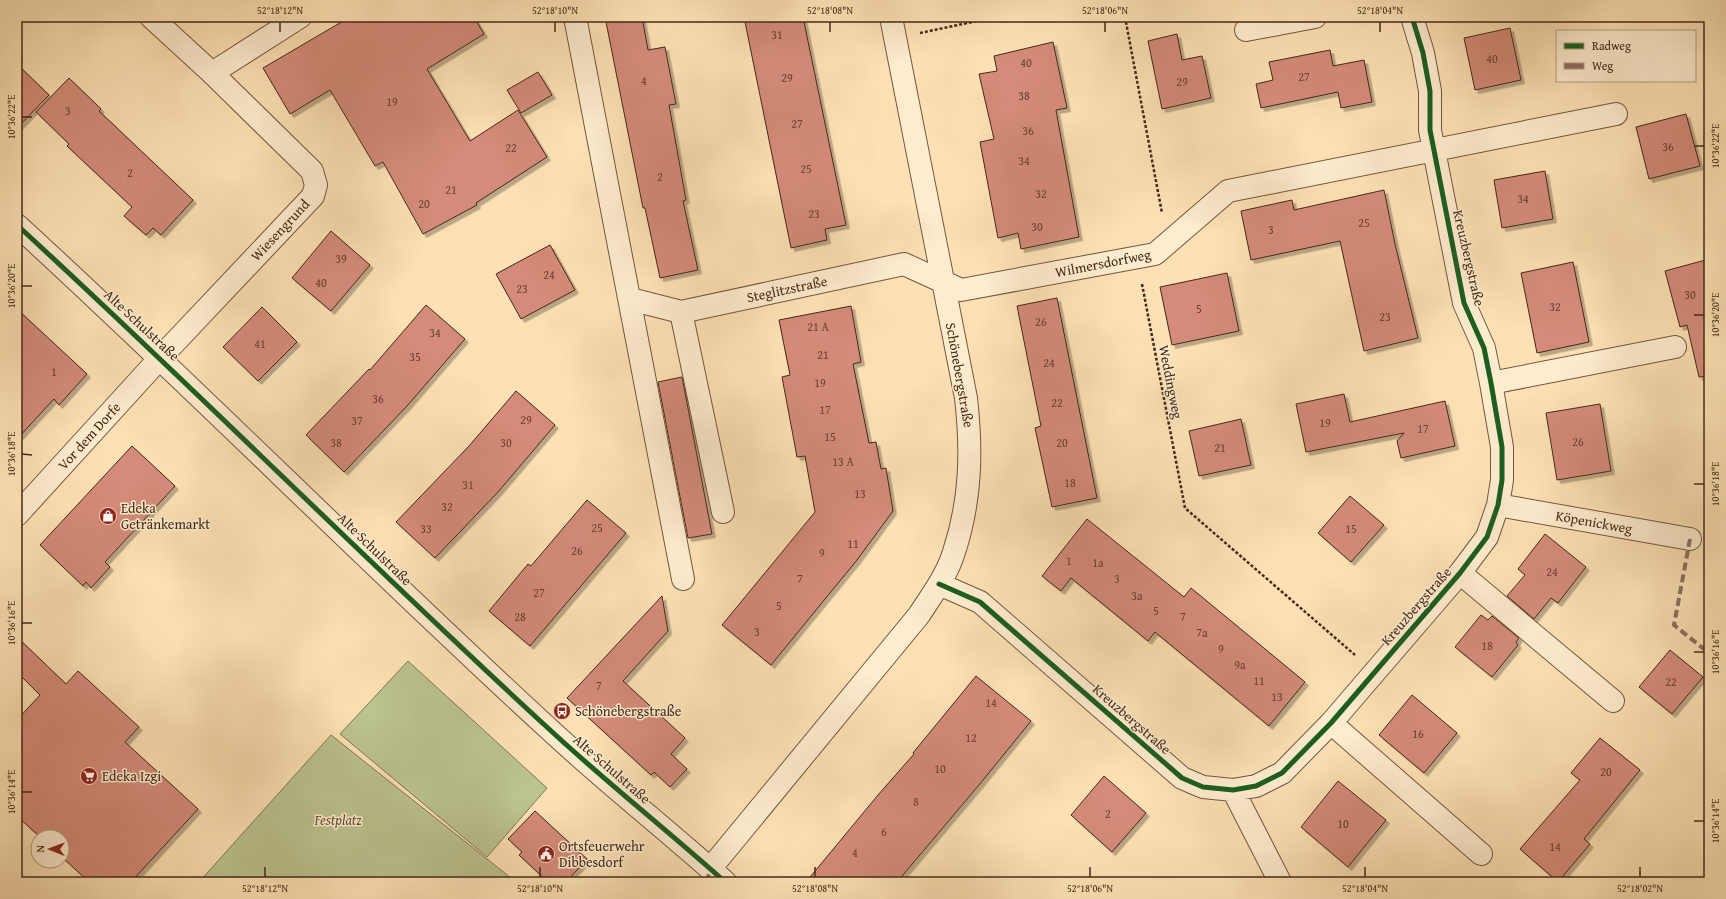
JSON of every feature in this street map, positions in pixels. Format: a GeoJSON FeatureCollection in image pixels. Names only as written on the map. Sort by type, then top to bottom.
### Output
{"type":"FeatureCollection","features":[{"type":"Feature","properties":{"kind":"street","name":"Wiesengrund"},"geometry":{"type":"LineString","coordinates":[[151,17],[212,73],[312,171],[316,185],[313,196],[160,358]]}},
{"type":"Feature","properties":{"kind":"street"},"geometry":{"type":"LineString","coordinates":[[212,73],[300,17]]}},
{"type":"Feature","properties":{"kind":"street"},"geometry":{"type":"LineString","coordinates":[[576,17],[683,579]]}},
{"type":"Feature","properties":{"kind":"street","name":"Schönebergstraße"},"geometry":{"type":"LineString","coordinates":[[717,876],[919,615],[939,584],[954,552],[963,517],[969,482],[970,435],[966,398],[891,17]]}},
{"type":"Feature","properties":{"kind":"street"},"geometry":{"type":"LineString","coordinates":[[1246,30],[1315,17]]}},
{"type":"Feature","properties":{"kind":"street","name":"Kreuzbergstraße"},"geometry":{"type":"LineString","coordinates":[[939,584],[980,602],[1182,778],[1203,787],[1233,790],[1256,786],[1282,774],[1331,723],[1460,573],[1487,537],[1498,505],[1502,480],[1502,447],[1484,348],[1464,303],[1430,130],[1430,91],[1422,53],[1412,17]]}},
{"type":"Feature","properties":{"kind":"street","name":"Wilmersdorfweg"},"geometry":{"type":"LineString","coordinates":[[942,281],[961,290],[1155,254],[1228,191],[1616,114]]}},
{"type":"Feature","properties":{"kind":"street","name":"Alte Schulstraße"},"geometry":{"type":"LineString","coordinates":[[17,225],[160,358],[411,600],[549,729],[717,876]]}},
{"type":"Feature","properties":{"kind":"street","name":"Steglitzstraße"},"geometry":{"type":"LineString","coordinates":[[630,299],[681,312],[904,264],[942,281]]}},
{"type":"Feature","properties":{"kind":"street"},"geometry":{"type":"LineString","coordinates":[[681,312],[723,512]]}},
{"type":"Feature","properties":{"kind":"street"},"geometry":{"type":"LineString","coordinates":[[1491,383],[1675,347]]}},
{"type":"Feature","properties":{"kind":"street","name":"Vor dem Dorfe"},"geometry":{"type":"LineString","coordinates":[[17,515],[160,358]]}},
{"type":"Feature","properties":{"kind":"street","name":"Köpenickweg"},"geometry":{"type":"LineString","coordinates":[[1498,505],[1690,539]]}},
{"type":"Feature","properties":{"kind":"street"},"geometry":{"type":"LineString","coordinates":[[1460,573],[1613,701]]}},
{"type":"Feature","properties":{"kind":"street"},"geometry":{"type":"LineString","coordinates":[[1331,723],[1481,854]]}},
{"type":"Feature","properties":{"kind":"street"},"geometry":{"type":"LineString","coordinates":[[1233,790],[1280,882]]}},
{"type":"Feature","properties":{"kind":"path"},"geometry":{"type":"LineString","coordinates":[[894,38],[996,17]]}},
{"type":"Feature","properties":{"kind":"green space"},"geometry":{"type":"Polygon","coordinates":[[[408,661],[547,788],[487,857],[340,734],[408,661]]]}},
{"type":"Feature","properties":{"kind":"green space","name":"Festplatz"},"geometry":{"type":"Polygon","coordinates":[[[331,735],[516,882],[199,882],[331,735]]]}},
{"type":"Feature","properties":{"kind":"building"},"geometry":{"type":"Polygon","coordinates":[[[350,17],[474,17],[484,34],[427,69],[470,141],[518,110],[547,157],[476,203],[477,205],[423,234],[383,162],[375,166],[330,90],[290,114],[263,68],[350,17]]]}},
{"type":"Feature","properties":{"kind":"building"},"geometry":{"type":"Polygon","coordinates":[[[605,17],[642,17],[648,50],[665,47],[676,104],[669,105],[686,200],[683,201],[698,270],[660,278],[645,208],[643,208],[605,17]]]}},
{"type":"Feature","properties":{"kind":"building"},"geometry":{"type":"Polygon","coordinates":[[[744,17],[803,17],[846,225],[825,229],[827,240],[791,248],[744,17]]]}},
{"type":"Feature","properties":{"kind":"building"},"geometry":{"type":"Polygon","coordinates":[[[1510,28],[1521,80],[1475,90],[1464,38],[1510,28]]]}},
{"type":"Feature","properties":{"kind":"building"},"geometry":{"type":"Polygon","coordinates":[[[1177,34],[1182,60],[1202,56],[1211,98],[1162,109],[1148,41],[1177,34]]]}},
{"type":"Feature","properties":{"kind":"building"},"geometry":{"type":"Polygon","coordinates":[[[1053,42],[1067,108],[1056,110],[1079,237],[1021,249],[1018,233],[998,238],[980,142],[994,139],[979,74],[997,71],[994,56],[1053,42]]]}},
{"type":"Feature","properties":{"kind":"building"},"geometry":{"type":"Polygon","coordinates":[[[1330,50],[1333,66],[1364,60],[1372,102],[1341,108],[1338,92],[1261,108],[1256,84],[1273,80],[1269,62],[1330,50]]]}},
{"type":"Feature","properties":{"kind":"building"},"geometry":{"type":"Polygon","coordinates":[[[17,64],[49,95],[17,128],[17,64]]]}},
{"type":"Feature","properties":{"kind":"building"},"geometry":{"type":"Polygon","coordinates":[[[538,72],[552,95],[521,113],[507,90],[538,72]]]}},
{"type":"Feature","properties":{"kind":"building"},"geometry":{"type":"Polygon","coordinates":[[[69,78],[101,109],[99,111],[193,200],[161,235],[153,228],[146,235],[124,216],[132,207],[67,146],[69,144],[36,112],[69,78]]]}},
{"type":"Feature","properties":{"kind":"building"},"geometry":{"type":"Polygon","coordinates":[[[1686,114],[1700,166],[1649,179],[1636,127],[1686,114]]]}},
{"type":"Feature","properties":{"kind":"building"},"geometry":{"type":"Polygon","coordinates":[[[1545,171],[1553,219],[1502,228],[1494,180],[1545,171]]]}},
{"type":"Feature","properties":{"kind":"building"},"geometry":{"type":"Polygon","coordinates":[[[1384,190],[1395,244],[1418,338],[1364,351],[1340,241],[1251,260],[1241,211],[1292,200],[1294,210],[1384,190]]]}},
{"type":"Feature","properties":{"kind":"building"},"geometry":{"type":"Polygon","coordinates":[[[331,231],[370,265],[331,311],[292,278],[331,231]]]}},
{"type":"Feature","properties":{"kind":"building"},"geometry":{"type":"Polygon","coordinates":[[[550,245],[575,290],[521,319],[496,274],[550,245]]]}},
{"type":"Feature","properties":{"kind":"building"},"geometry":{"type":"Polygon","coordinates":[[[1709,259],[1709,376],[1699,377],[1687,325],[1680,327],[1665,271],[1709,259]]]}},
{"type":"Feature","properties":{"kind":"building"},"geometry":{"type":"Polygon","coordinates":[[[1573,262],[1589,342],[1537,353],[1521,273],[1573,262]]]}},
{"type":"Feature","properties":{"kind":"building"},"geometry":{"type":"Polygon","coordinates":[[[1227,273],[1239,331],[1172,345],[1160,287],[1227,273]]]}},
{"type":"Feature","properties":{"kind":"building"},"geometry":{"type":"Polygon","coordinates":[[[1057,298],[1097,498],[1052,507],[1035,428],[1041,426],[1017,306],[1057,298]]]}},
{"type":"Feature","properties":{"kind":"building"},"geometry":{"type":"Polygon","coordinates":[[[426,305],[465,339],[407,406],[344,472],[306,435],[369,369],[370,370],[426,305]]]}},
{"type":"Feature","properties":{"kind":"building"},"geometry":{"type":"Polygon","coordinates":[[[851,306],[861,362],[853,364],[869,443],[876,442],[881,469],[886,468],[893,511],[857,560],[771,665],[722,625],[815,512],[805,456],[797,457],[782,377],[790,375],[779,320],[851,306]]]}},
{"type":"Feature","properties":{"kind":"building"},"geometry":{"type":"Polygon","coordinates":[[[262,307],[297,342],[258,381],[223,347],[262,307]]]}},
{"type":"Feature","properties":{"kind":"building"},"geometry":{"type":"Polygon","coordinates":[[[17,309],[87,374],[59,405],[54,399],[17,439],[17,309]]]}},
{"type":"Feature","properties":{"kind":"building"},"geometry":{"type":"Polygon","coordinates":[[[682,377],[712,534],[688,538],[658,382],[682,377]]]}},
{"type":"Feature","properties":{"kind":"building"},"geometry":{"type":"Polygon","coordinates":[[[516,391],[555,425],[498,492],[435,558],[396,522],[469,446],[516,391]]]}},
{"type":"Feature","properties":{"kind":"building"},"geometry":{"type":"Polygon","coordinates":[[[1344,394],[1350,422],[1445,401],[1455,446],[1401,458],[1397,441],[1404,433],[1306,452],[1296,404],[1344,394]]]}},
{"type":"Feature","properties":{"kind":"building"},"geometry":{"type":"Polygon","coordinates":[[[1600,404],[1611,471],[1557,480],[1546,413],[1600,404]]]}},
{"type":"Feature","properties":{"kind":"building"},"geometry":{"type":"Polygon","coordinates":[[[1241,419],[1251,465],[1199,476],[1189,431],[1241,419]]]}},
{"type":"Feature","properties":{"kind":"building","name":"Edeka Getränkemarkt"},"geometry":{"type":"Polygon","coordinates":[[[132,446],[175,486],[105,562],[110,567],[91,588],[86,582],[83,586],[40,545],[132,446]]]}},
{"type":"Feature","properties":{"kind":"building"},"geometry":{"type":"Polygon","coordinates":[[[1350,496],[1384,525],[1351,562],[1318,533],[1350,496]]]}},
{"type":"Feature","properties":{"kind":"building"},"geometry":{"type":"Polygon","coordinates":[[[587,500],[626,533],[530,646],[489,611],[528,564],[531,566],[587,500]]]}},
{"type":"Feature","properties":{"kind":"building"},"geometry":{"type":"Polygon","coordinates":[[[1087,519],[1184,597],[1191,588],[1305,682],[1269,726],[1155,632],[1148,641],[1071,578],[1061,591],[1042,576],[1087,519]]]}},
{"type":"Feature","properties":{"kind":"building"},"geometry":{"type":"Polygon","coordinates":[[[1545,534],[1586,567],[1558,603],[1551,598],[1534,619],[1507,596],[1525,575],[1518,569],[1545,534]]]}},
{"type":"Feature","properties":{"kind":"building"},"geometry":{"type":"Polygon","coordinates":[[[662,596],[668,631],[623,681],[685,738],[671,754],[687,769],[670,787],[654,772],[651,775],[567,698],[662,596]]]}},
{"type":"Feature","properties":{"kind":"building"},"geometry":{"type":"Polygon","coordinates":[[[1481,615],[1488,620],[1492,616],[1519,638],[1516,642],[1518,645],[1492,677],[1455,647],[1481,615]]]}},
{"type":"Feature","properties":{"kind":"building","name":"Edeka Izgi"},"geometry":{"type":"Polygon","coordinates":[[[17,637],[66,684],[78,671],[139,727],[125,742],[198,809],[131,882],[89,882],[70,864],[70,829],[31,829],[17,816],[17,720],[40,695],[17,672],[17,637]]]}},
{"type":"Feature","properties":{"kind":"building"},"geometry":{"type":"Polygon","coordinates":[[[1670,650],[1703,677],[1672,714],[1639,687],[1670,650]]]}},
{"type":"Feature","properties":{"kind":"building"},"geometry":{"type":"Polygon","coordinates":[[[976,676],[1031,721],[979,785],[897,882],[806,882],[914,754],[913,753],[976,676]]]}},
{"type":"Feature","properties":{"kind":"building"},"geometry":{"type":"Polygon","coordinates":[[[1412,695],[1457,733],[1424,773],[1379,735],[1412,695]]]}},
{"type":"Feature","properties":{"kind":"building"},"geometry":{"type":"Polygon","coordinates":[[[1600,738],[1640,770],[1584,839],[1590,844],[1558,882],[1520,849],[1580,780],[1571,773],[1600,738]]]}},
{"type":"Feature","properties":{"kind":"building"},"geometry":{"type":"Polygon","coordinates":[[[1104,776],[1146,813],[1112,852],[1071,815],[1104,776]]]}},
{"type":"Feature","properties":{"kind":"building"},"geometry":{"type":"Polygon","coordinates":[[[1338,781],[1386,820],[1348,867],[1301,827],[1338,781]]]}},
{"type":"Feature","properties":{"kind":"building"},"geometry":{"type":"Polygon","coordinates":[[[535,811],[587,859],[566,882],[548,882],[519,855],[522,852],[508,839],[535,811]]]}},
{"type":"Feature","properties":{"kind":"marked path"},"geometry":{"type":"LineString","coordinates":[[1690,539],[1674,625],[1709,653]]}},
{"type":"Feature","properties":{"kind":"marked path"},"geometry":{"type":"LineString","coordinates":[[707,882],[710,869]]}},
{"type":"Feature","properties":{"kind":"cycle path"},"geometry":{"type":"LineString","coordinates":[[939,584],[980,602],[1182,778],[1203,787],[1233,790],[1256,786],[1282,773],[1331,723],[1460,573],[1487,537],[1498,505],[1502,480],[1502,447],[1484,348],[1464,303],[1430,130],[1430,91],[1423,53],[1412,17]]}},
{"type":"Feature","properties":{"kind":"cycle path"},"geometry":{"type":"LineString","coordinates":[[17,225],[151,350],[482,667],[571,749],[725,882]]}},
{"type":"Feature","properties":{"kind":"place","name":"Edeka Getränkemarkt"},"geometry":{"type":"Point","coordinates":[108,516]}},
{"type":"Feature","properties":{"kind":"place","name":"Schönebergstraße"},"geometry":{"type":"Point","coordinates":[562,711]}},
{"type":"Feature","properties":{"kind":"place","name":"Edeka Izgi"},"geometry":{"type":"Point","coordinates":[89,776]}},
{"type":"Feature","properties":{"kind":"place","name":"Ortsfeuerwehr Dibbesdorf"},"geometry":{"type":"Point","coordinates":[546,854]}}]}
